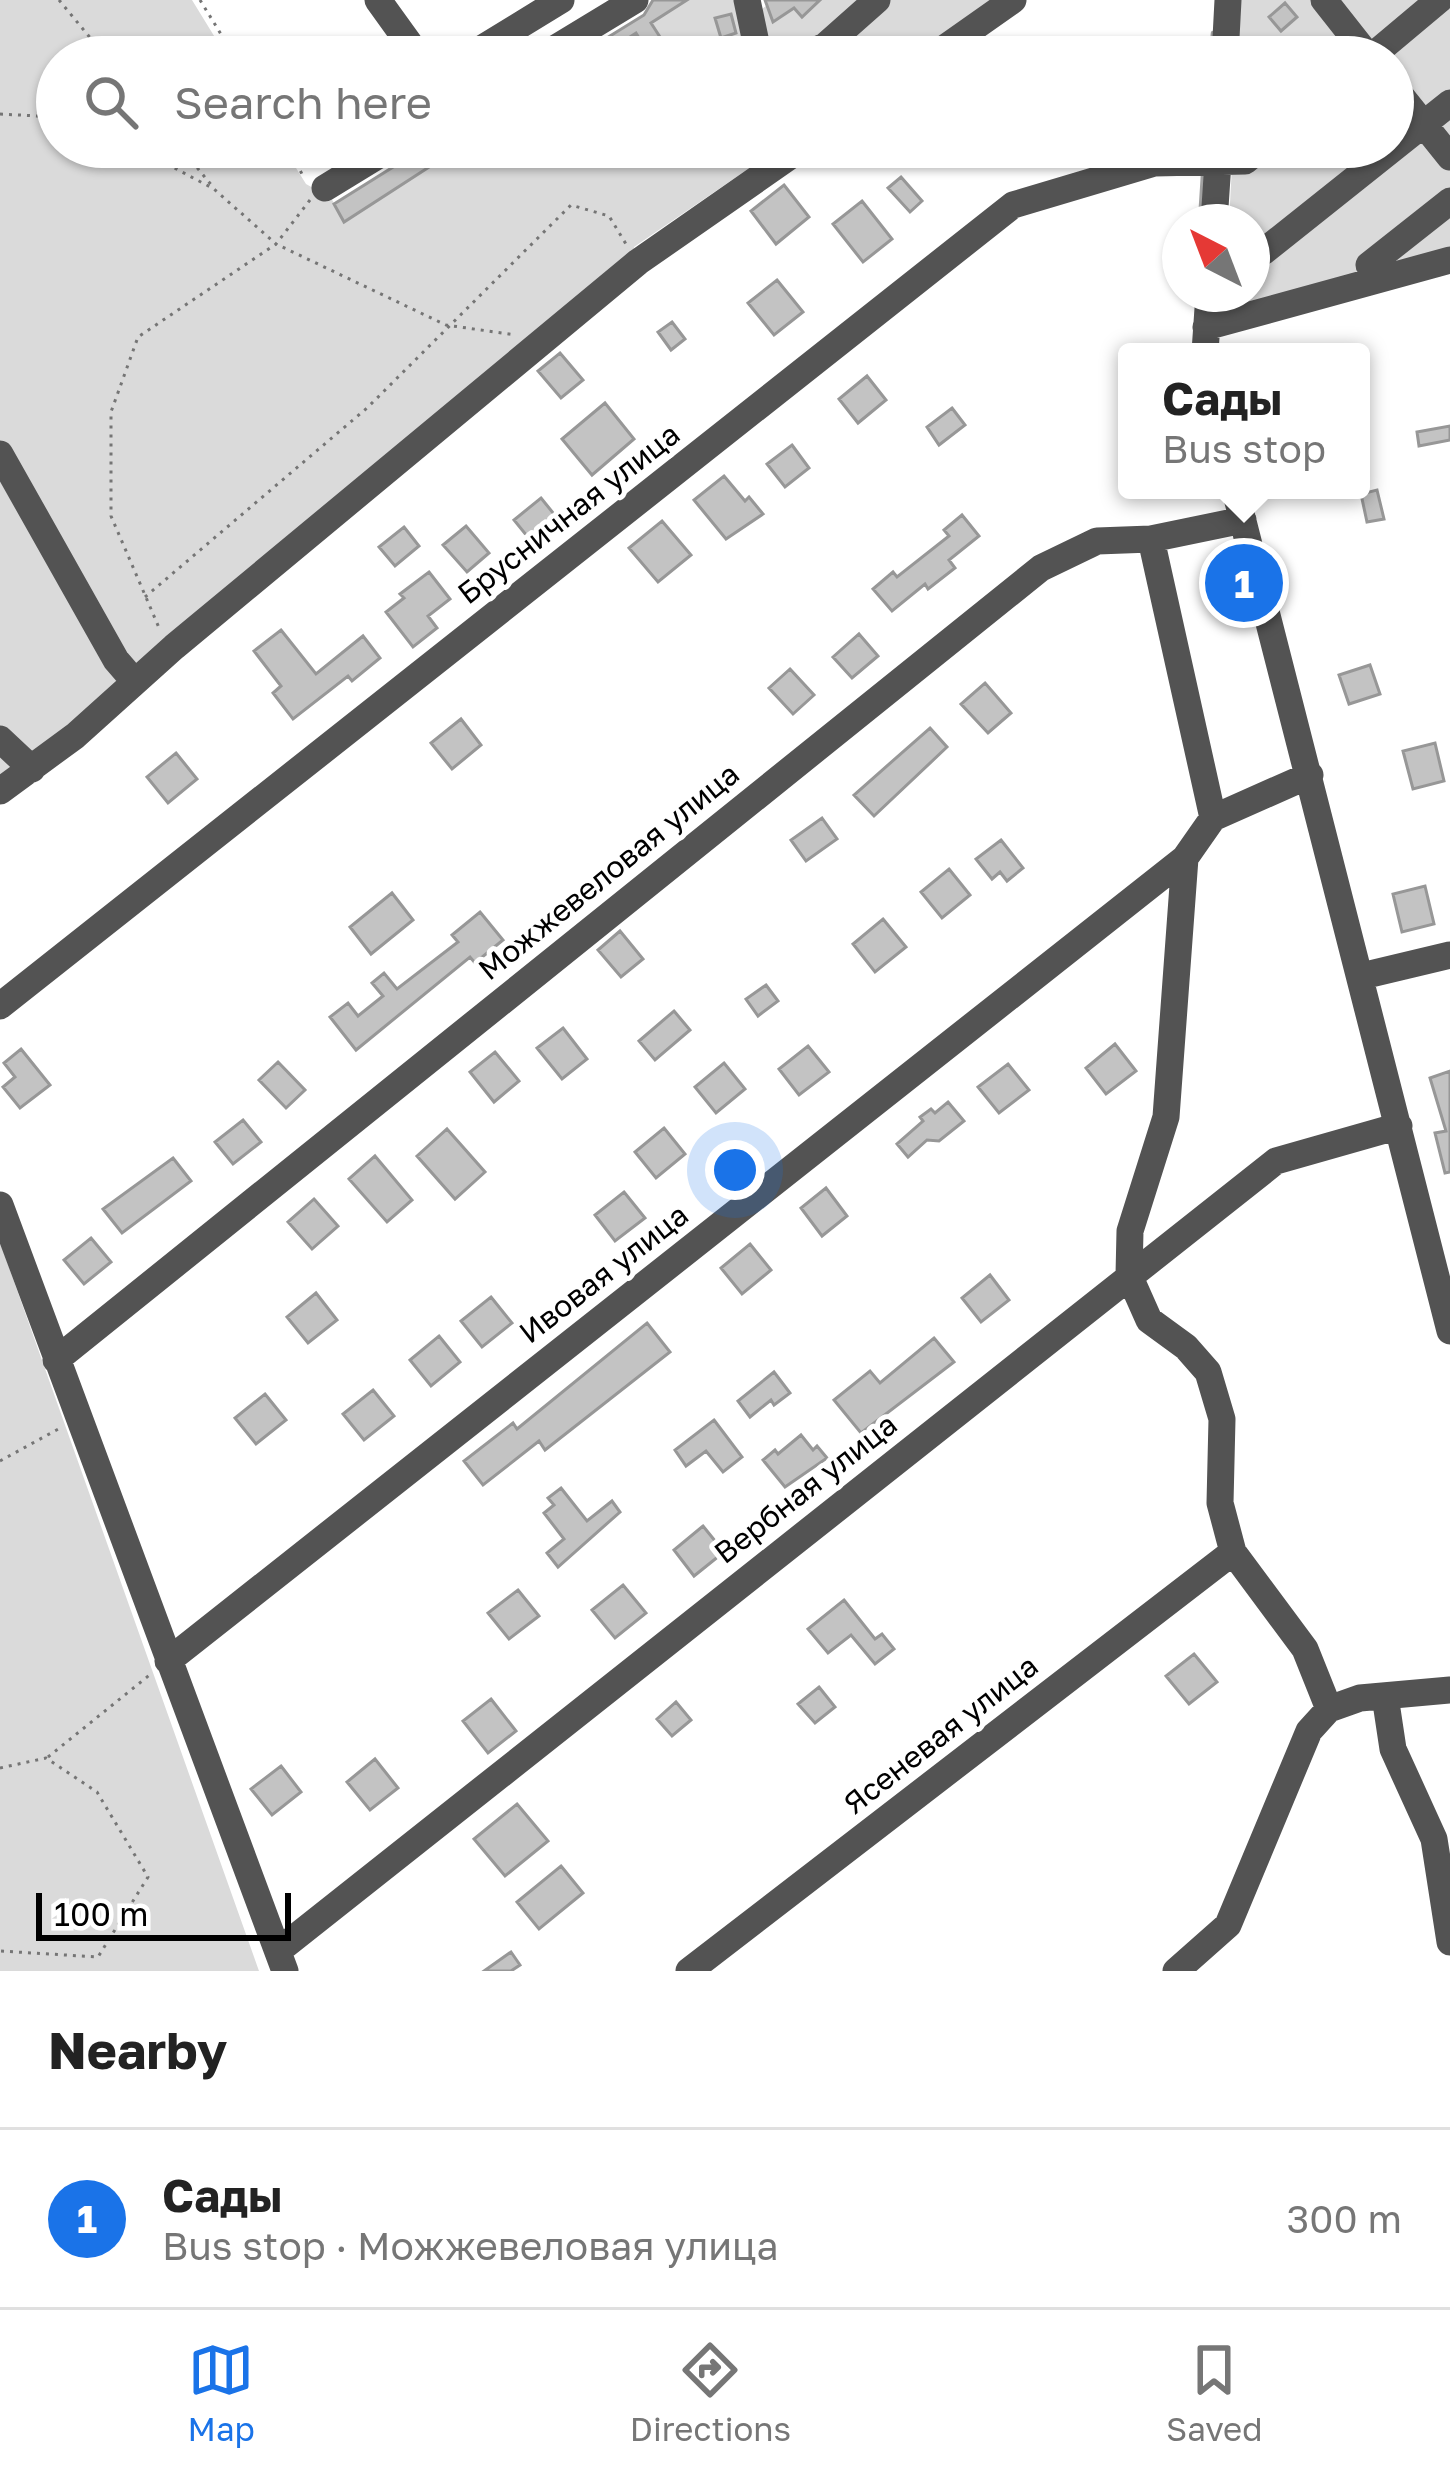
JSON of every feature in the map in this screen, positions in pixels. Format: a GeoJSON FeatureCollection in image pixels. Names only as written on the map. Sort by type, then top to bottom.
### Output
{"type":"FeatureCollection","features":[{"type":"Feature","properties":{"kind":"street"},"geometry":{"type":"LineString","coordinates":[[378,0],[404,36]]}},
{"type":"Feature","properties":{"kind":"street"},"geometry":{"type":"LineString","coordinates":[[502,36],[561,0]]}},
{"type":"Feature","properties":{"kind":"street"},"geometry":{"type":"LineString","coordinates":[[576,36],[635,0]]}},
{"type":"Feature","properties":{"kind":"street"},"geometry":{"type":"LineString","coordinates":[[747,0],[755,36]]}},
{"type":"Feature","properties":{"kind":"street"},"geometry":{"type":"LineString","coordinates":[[836,36],[877,0]]}},
{"type":"Feature","properties":{"kind":"street"},"geometry":{"type":"LineString","coordinates":[[962,36],[1013,0]]}},
{"type":"Feature","properties":{"kind":"street"},"geometry":{"type":"LineString","coordinates":[[1226,36],[1228,0]]}},
{"type":"Feature","properties":{"kind":"street"},"geometry":{"type":"LineString","coordinates":[[1324,0],[1353,36]]}},
{"type":"Feature","properties":{"kind":"street"},"geometry":{"type":"LineString","coordinates":[[1395,36],[1438,0]]}},
{"type":"Feature","properties":{"kind":"street"},"geometry":{"type":"LineString","coordinates":[[1414,134],[1450,103]]}},
{"type":"Feature","properties":{"kind":"street"},"geometry":{"type":"LineString","coordinates":[[1414,112],[1450,157]]}},
{"type":"Feature","properties":{"kind":"street"},"geometry":{"type":"LineString","coordinates":[[319,191],[357,168]]}},
{"type":"Feature","properties":{"kind":"street"},"geometry":{"type":"LineString","coordinates":[[0,790],[32,769],[638,262],[773,168]]}},
{"type":"Feature","properties":{"kind":"street","name":"Брусничная улица"},"geometry":{"type":"LineString","coordinates":[[0,1006],[1013,205],[1140,168]]}},
{"type":"Feature","properties":{"kind":"street"},"geometry":{"type":"LineString","coordinates":[[1215,204],[1218,168]]}},
{"type":"Feature","properties":{"kind":"street"},"geometry":{"type":"LineString","coordinates":[[1270,247],[1370,168]]}},
{"type":"Feature","properties":{"kind":"street"},"geometry":{"type":"LineString","coordinates":[[1369,265],[1450,201]]}},
{"type":"Feature","properties":{"kind":"street"},"geometry":{"type":"LineString","coordinates":[[1205,339],[1450,260]]}},
{"type":"Feature","properties":{"kind":"street"},"geometry":{"type":"LineString","coordinates":[[0,454],[116,660],[135,682]]}},
{"type":"Feature","properties":{"kind":"street"},"geometry":{"type":"LineString","coordinates":[[1237,499],[1450,1331]]}},
{"type":"Feature","properties":{"kind":"street","name":"Можжевеловая улица"},"geometry":{"type":"LineString","coordinates":[[56,1360],[1041,568],[1097,541],[1151,539],[1243,520]]}},
{"type":"Feature","properties":{"kind":"street"},"geometry":{"type":"LineString","coordinates":[[1151,539],[1213,818],[1310,775]]}},
{"type":"Feature","properties":{"kind":"street"},"geometry":{"type":"LineString","coordinates":[[0,739],[32,769]]}},
{"type":"Feature","properties":{"kind":"street","name":"Ивовая улица"},"geometry":{"type":"LineString","coordinates":[[168,1660],[1185,858],[1213,818]]}},
{"type":"Feature","properties":{"kind":"street"},"geometry":{"type":"LineString","coordinates":[[1185,858],[1166,1118],[1130,1231],[1129,1275],[1149,1320],[1186,1346],[1208,1372],[1222,1419],[1220,1503],[1233,1552],[1305,1649],[1329,1709]]}},
{"type":"Feature","properties":{"kind":"street"},"geometry":{"type":"LineString","coordinates":[[1362,976],[1450,955]]}},
{"type":"Feature","properties":{"kind":"street","name":"Вербная улица"},"geometry":{"type":"LineString","coordinates":[[281,1961],[1129,1275],[1276,1162],[1399,1126]]}},
{"type":"Feature","properties":{"kind":"street"},"geometry":{"type":"LineString","coordinates":[[0,1204],[281,1961]]}},
{"type":"Feature","properties":{"kind":"street","name":"Ясеневая улица"},"geometry":{"type":"LineString","coordinates":[[689,1971],[1233,1552]]}},
{"type":"Feature","properties":{"kind":"street"},"geometry":{"type":"LineString","coordinates":[[1176,1971],[1228,1925],[1310,1731],[1329,1709],[1360,1698],[1450,1690]]}},
{"type":"Feature","properties":{"kind":"street"},"geometry":{"type":"LineString","coordinates":[[1385,1696],[1393,1749],[1434,1839],[1450,1942]]}},
{"type":"Feature","properties":{"kind":"path"},"geometry":{"type":"LineString","coordinates":[[59,0],[89,36]]}},
{"type":"Feature","properties":{"kind":"path"},"geometry":{"type":"LineString","coordinates":[[200,0],[222,36]]}},
{"type":"Feature","properties":{"kind":"path"},"geometry":{"type":"LineString","coordinates":[[0,114],[36,116]]}},
{"type":"Feature","properties":{"kind":"path"},"geometry":{"type":"LineString","coordinates":[[174,168],[214,189]]}},
{"type":"Feature","properties":{"kind":"path"},"geometry":{"type":"LineString","coordinates":[[197,168],[276,244],[446,325],[547,340]]}},
{"type":"Feature","properties":{"kind":"path"},"geometry":{"type":"LineString","coordinates":[[174,646],[158,628],[111,515],[111,412],[138,337],[276,244],[319,191],[303,168]]}},
{"type":"Feature","properties":{"kind":"path"},"geometry":{"type":"LineString","coordinates":[[145,597],[367,408],[571,205],[609,216],[638,262]]}},
{"type":"Feature","properties":{"kind":"path"},"geometry":{"type":"LineString","coordinates":[[0,1461],[77,1418]]}},
{"type":"Feature","properties":{"kind":"path"},"geometry":{"type":"LineString","coordinates":[[0,1768],[46,1758],[168,1660]]}},
{"type":"Feature","properties":{"kind":"path"},"geometry":{"type":"LineString","coordinates":[[0,1952],[98,1957],[148,1877],[97,1792],[46,1758]]}},
{"type":"Feature","properties":{"kind":"shaded area"},"geometry":{"type":"Polygon","coordinates":[[[0,0],[192,0],[214,36],[36,36],[36,168],[296,168],[306,184],[331,198],[345,222],[428,168],[749,168],[634,247],[633,259],[0,784],[0,0]]]}},
{"type":"Feature","properties":{"kind":"shaded area"},"geometry":{"type":"Polygon","coordinates":[[[687,0],[744,0],[762,9],[774,0],[994,0],[942,36],[631,36],[687,0]]]}},
{"type":"Feature","properties":{"kind":"shaded area"},"geometry":{"type":"Polygon","coordinates":[[[1241,0],[1450,0],[1450,254],[1270,303],[1270,204],[1230,204],[1232,168],[1414,168],[1414,36],[1239,36],[1241,0]]]}},
{"type":"Feature","properties":{"kind":"shaded area"},"geometry":{"type":"Polygon","coordinates":[[[0,1242],[259,1971],[0,1971],[0,1242]]]}},
{"type":"Feature","properties":{"kind":"building"},"geometry":{"type":"Polygon","coordinates":[[[653,0],[687,0],[651,23],[659,36],[610,36],[644,15],[653,0]]]}},
{"type":"Feature","properties":{"kind":"building"},"geometry":{"type":"Polygon","coordinates":[[[765,0],[820,0],[802,17],[794,8],[773,22],[765,0]]]}},
{"type":"Feature","properties":{"kind":"building"},"geometry":{"type":"Polygon","coordinates":[[[1285,3],[1297,17],[1281,31],[1269,17],[1285,3]]]}},
{"type":"Feature","properties":{"kind":"building"},"geometry":{"type":"Polygon","coordinates":[[[731,14],[736,33],[720,36],[715,18],[731,14]]]}},
{"type":"Feature","properties":{"kind":"building"},"geometry":{"type":"Polygon","coordinates":[[[391,168],[428,168],[344,222],[334,204],[391,168]]]}},
{"type":"Feature","properties":{"kind":"building"},"geometry":{"type":"Polygon","coordinates":[[[901,177],[922,201],[910,212],[888,188],[901,177]]]}},
{"type":"Feature","properties":{"kind":"building"},"geometry":{"type":"Polygon","coordinates":[[[784,185],[809,217],[776,244],[751,211],[784,185]]]}},
{"type":"Feature","properties":{"kind":"building"},"geometry":{"type":"Polygon","coordinates":[[[862,201],[892,239],[863,262],[833,224],[862,201]]]}},
{"type":"Feature","properties":{"kind":"building"},"geometry":{"type":"Polygon","coordinates":[[[777,280],[803,312],[774,335],[748,303],[777,280]]]}},
{"type":"Feature","properties":{"kind":"building"},"geometry":{"type":"Polygon","coordinates":[[[672,322],[685,339],[671,350],[658,332],[672,322]]]}},
{"type":"Feature","properties":{"kind":"building"},"geometry":{"type":"Polygon","coordinates":[[[560,353],[583,380],[561,398],[538,371],[560,353]]]}},
{"type":"Feature","properties":{"kind":"building"},"geometry":{"type":"Polygon","coordinates":[[[867,376],[886,400],[858,423],[839,399],[867,376]]]}},
{"type":"Feature","properties":{"kind":"building"},"geometry":{"type":"Polygon","coordinates":[[[605,403],[634,439],[592,475],[562,439],[605,403]]]}},
{"type":"Feature","properties":{"kind":"building"},"geometry":{"type":"Polygon","coordinates":[[[952,408],[965,425],[939,445],[927,427],[952,408]]]}},
{"type":"Feature","properties":{"kind":"building"},"geometry":{"type":"Polygon","coordinates":[[[1450,426],[1450,440],[1419,446],[1417,432],[1450,426]]]}},
{"type":"Feature","properties":{"kind":"building"},"geometry":{"type":"Polygon","coordinates":[[[792,445],[809,468],[785,487],[767,464],[792,445]]]}},
{"type":"Feature","properties":{"kind":"building"},"geometry":{"type":"Polygon","coordinates":[[[724,476],[763,514],[726,539],[694,500],[724,476]]]}},
{"type":"Feature","properties":{"kind":"building"},"geometry":{"type":"Polygon","coordinates":[[[1377,490],[1384,519],[1367,522],[1362,499],[1370,499],[1370,492],[1377,490]]]}},
{"type":"Feature","properties":{"kind":"building"},"geometry":{"type":"Polygon","coordinates":[[[541,498],[558,519],[531,541],[514,520],[541,498]]]}},
{"type":"Feature","properties":{"kind":"building"},"geometry":{"type":"Polygon","coordinates":[[[962,515],[979,536],[949,560],[955,568],[928,589],[925,584],[892,611],[873,589],[893,572],[897,577],[949,536],[944,530],[962,515]]]}},
{"type":"Feature","properties":{"kind":"building"},"geometry":{"type":"Polygon","coordinates":[[[662,521],[691,555],[658,582],[629,548],[662,521]]]}},
{"type":"Feature","properties":{"kind":"building"},"geometry":{"type":"Polygon","coordinates":[[[466,526],[489,553],[467,572],[443,545],[466,526]]]}},
{"type":"Feature","properties":{"kind":"building"},"geometry":{"type":"Polygon","coordinates":[[[404,527],[419,546],[395,566],[379,547],[404,527]]]}},
{"type":"Feature","properties":{"kind":"building"},"geometry":{"type":"Polygon","coordinates":[[[429,572],[450,599],[428,616],[437,628],[413,647],[386,612],[404,598],[400,594],[429,572]]]}},
{"type":"Feature","properties":{"kind":"building"},"geometry":{"type":"Polygon","coordinates":[[[281,630],[316,674],[363,636],[380,658],[352,681],[348,676],[293,719],[273,693],[281,686],[254,651],[281,630]]]}},
{"type":"Feature","properties":{"kind":"building"},"geometry":{"type":"Polygon","coordinates":[[[859,634],[878,656],[852,678],[833,657],[859,634]]]}},
{"type":"Feature","properties":{"kind":"building"},"geometry":{"type":"Polygon","coordinates":[[[1370,665],[1380,694],[1349,704],[1339,675],[1370,665]]]}},
{"type":"Feature","properties":{"kind":"building"},"geometry":{"type":"Polygon","coordinates":[[[790,669],[814,695],[793,714],[769,688],[790,669]]]}},
{"type":"Feature","properties":{"kind":"building"},"geometry":{"type":"Polygon","coordinates":[[[985,683],[1011,713],[988,733],[961,704],[985,683]]]}},
{"type":"Feature","properties":{"kind":"building"},"geometry":{"type":"Polygon","coordinates":[[[461,719],[481,745],[452,769],[431,743],[461,719]]]}},
{"type":"Feature","properties":{"kind":"building"},"geometry":{"type":"Polygon","coordinates":[[[930,728],[947,747],[874,816],[854,795],[930,728]]]}},
{"type":"Feature","properties":{"kind":"building"},"geometry":{"type":"Polygon","coordinates":[[[1435,743],[1444,781],[1413,789],[1403,751],[1435,743]]]}},
{"type":"Feature","properties":{"kind":"building"},"geometry":{"type":"Polygon","coordinates":[[[176,753],[197,779],[168,803],[147,777],[176,753]]]}},
{"type":"Feature","properties":{"kind":"building"},"geometry":{"type":"Polygon","coordinates":[[[822,818],[837,839],[806,861],[791,840],[822,818]]]}},
{"type":"Feature","properties":{"kind":"building"},"geometry":{"type":"Polygon","coordinates":[[[1001,840],[1023,868],[1007,881],[1000,872],[992,879],[976,859],[1001,840]]]}},
{"type":"Feature","properties":{"kind":"building"},"geometry":{"type":"Polygon","coordinates":[[[949,869],[970,895],[942,918],[921,892],[949,869]]]}},
{"type":"Feature","properties":{"kind":"building"},"geometry":{"type":"Polygon","coordinates":[[[1425,886],[1434,924],[1402,932],[1393,894],[1425,886]]]}},
{"type":"Feature","properties":{"kind":"building"},"geometry":{"type":"Polygon","coordinates":[[[392,893],[413,920],[371,954],[350,927],[392,893]]]}},
{"type":"Feature","properties":{"kind":"building"},"geometry":{"type":"Polygon","coordinates":[[[480,912],[503,940],[475,963],[470,957],[356,1050],[330,1017],[348,1003],[358,1016],[383,996],[372,983],[384,973],[397,989],[458,942],[452,935],[480,912]]]}},
{"type":"Feature","properties":{"kind":"building"},"geometry":{"type":"Polygon","coordinates":[[[883,919],[906,947],[875,972],[853,944],[883,919]]]}},
{"type":"Feature","properties":{"kind":"building"},"geometry":{"type":"Polygon","coordinates":[[[620,931],[643,959],[621,977],[598,950],[620,931]]]}},
{"type":"Feature","properties":{"kind":"building"},"geometry":{"type":"Polygon","coordinates":[[[766,985],[778,1001],[758,1016],[746,999],[766,985]]]}},
{"type":"Feature","properties":{"kind":"building"},"geometry":{"type":"Polygon","coordinates":[[[674,1011],[690,1030],[655,1060],[639,1041],[674,1011]]]}},
{"type":"Feature","properties":{"kind":"building"},"geometry":{"type":"Polygon","coordinates":[[[563,1028],[587,1059],[562,1079],[537,1048],[563,1028]]]}},
{"type":"Feature","properties":{"kind":"building"},"geometry":{"type":"Polygon","coordinates":[[[1115,1044],[1136,1071],[1106,1094],[1086,1068],[1115,1044]]]}},
{"type":"Feature","properties":{"kind":"building"},"geometry":{"type":"Polygon","coordinates":[[[808,1046],[829,1072],[799,1095],[779,1069],[808,1046]]]}},
{"type":"Feature","properties":{"kind":"building"},"geometry":{"type":"Polygon","coordinates":[[[21,1049],[50,1085],[20,1108],[3,1087],[15,1077],[4,1063],[21,1049]]]}},
{"type":"Feature","properties":{"kind":"building"},"geometry":{"type":"Polygon","coordinates":[[[495,1052],[519,1081],[494,1102],[470,1072],[495,1052]]]}},
{"type":"Feature","properties":{"kind":"building"},"geometry":{"type":"Polygon","coordinates":[[[278,1062],[305,1090],[286,1108],[259,1080],[278,1062]]]}},
{"type":"Feature","properties":{"kind":"building"},"geometry":{"type":"Polygon","coordinates":[[[724,1063],[745,1089],[716,1113],[695,1087],[724,1063]]]}},
{"type":"Feature","properties":{"kind":"building"},"geometry":{"type":"Polygon","coordinates":[[[1008,1064],[1029,1090],[999,1113],[978,1087],[1008,1064]]]}},
{"type":"Feature","properties":{"kind":"building"},"geometry":{"type":"Polygon","coordinates":[[[1450,1071],[1450,1172],[1445,1173],[1435,1133],[1446,1131],[1430,1078],[1450,1071]]]}},
{"type":"Feature","properties":{"kind":"building"},"geometry":{"type":"Polygon","coordinates":[[[948,1102],[964,1121],[939,1141],[927,1140],[908,1157],[897,1144],[923,1121],[920,1117],[948,1102]]]}},
{"type":"Feature","properties":{"kind":"building"},"geometry":{"type":"Polygon","coordinates":[[[243,1120],[261,1142],[233,1164],[215,1142],[243,1120]]]}},
{"type":"Feature","properties":{"kind":"building"},"geometry":{"type":"Polygon","coordinates":[[[664,1128],[685,1154],[656,1178],[635,1152],[664,1128]]]}},
{"type":"Feature","properties":{"kind":"building"},"geometry":{"type":"Polygon","coordinates":[[[447,1129],[485,1172],[455,1199],[417,1156],[447,1129]]]}},
{"type":"Feature","properties":{"kind":"building"},"geometry":{"type":"Polygon","coordinates":[[[375,1156],[412,1200],[387,1222],[349,1179],[375,1156]]]}},
{"type":"Feature","properties":{"kind":"building"},"geometry":{"type":"Polygon","coordinates":[[[173,1158],[191,1181],[122,1233],[103,1209],[173,1158]]]}},
{"type":"Feature","properties":{"kind":"building"},"geometry":{"type":"Polygon","coordinates":[[[826,1188],[847,1216],[822,1236],[801,1208],[826,1188]]]}},
{"type":"Feature","properties":{"kind":"building"},"geometry":{"type":"Polygon","coordinates":[[[624,1192],[645,1218],[615,1241],[595,1215],[624,1192]]]}},
{"type":"Feature","properties":{"kind":"building"},"geometry":{"type":"Polygon","coordinates":[[[314,1199],[338,1226],[312,1249],[288,1222],[314,1199]]]}},
{"type":"Feature","properties":{"kind":"building"},"geometry":{"type":"Polygon","coordinates":[[[91,1238],[111,1262],[84,1284],[64,1260],[91,1238]]]}},
{"type":"Feature","properties":{"kind":"building"},"geometry":{"type":"Polygon","coordinates":[[[750,1244],[771,1270],[742,1294],[721,1268],[750,1244]]]}},
{"type":"Feature","properties":{"kind":"building"},"geometry":{"type":"Polygon","coordinates":[[[990,1275],[1009,1300],[981,1322],[962,1298],[990,1275]]]}},
{"type":"Feature","properties":{"kind":"building"},"geometry":{"type":"Polygon","coordinates":[[[316,1293],[337,1320],[308,1343],[287,1317],[316,1293]]]}},
{"type":"Feature","properties":{"kind":"building"},"geometry":{"type":"Polygon","coordinates":[[[491,1297],[512,1323],[482,1347],[461,1321],[491,1297]]]}},
{"type":"Feature","properties":{"kind":"building"},"geometry":{"type":"Polygon","coordinates":[[[647,1323],[670,1352],[545,1450],[539,1441],[483,1485],[464,1461],[513,1423],[517,1429],[647,1323]]]}},
{"type":"Feature","properties":{"kind":"building"},"geometry":{"type":"Polygon","coordinates":[[[439,1336],[460,1362],[431,1386],[410,1360],[439,1336]]]}},
{"type":"Feature","properties":{"kind":"building"},"geometry":{"type":"Polygon","coordinates":[[[934,1338],[954,1362],[861,1433],[834,1400],[870,1371],[880,1383],[934,1338]]]}},
{"type":"Feature","properties":{"kind":"building"},"geometry":{"type":"Polygon","coordinates":[[[774,1372],[790,1393],[774,1405],[771,1400],[750,1417],[738,1401],[774,1372]]]}},
{"type":"Feature","properties":{"kind":"building"},"geometry":{"type":"Polygon","coordinates":[[[373,1390],[394,1416],[364,1440],[343,1414],[373,1390]]]}},
{"type":"Feature","properties":{"kind":"building"},"geometry":{"type":"Polygon","coordinates":[[[265,1394],[286,1420],[256,1444],[235,1418],[265,1394]]]}},
{"type":"Feature","properties":{"kind":"building"},"geometry":{"type":"Polygon","coordinates":[[[714,1420],[742,1457],[723,1472],[706,1451],[686,1466],[675,1450],[714,1420]]]}},
{"type":"Feature","properties":{"kind":"building"},"geometry":{"type":"Polygon","coordinates":[[[801,1435],[827,1458],[785,1487],[763,1460],[801,1435]]]}},
{"type":"Feature","properties":{"kind":"building"},"geometry":{"type":"Polygon","coordinates":[[[561,1488],[587,1521],[612,1501],[620,1512],[558,1567],[547,1553],[564,1539],[544,1513],[554,1505],[548,1498],[561,1488]]]}},
{"type":"Feature","properties":{"kind":"building"},"geometry":{"type":"Polygon","coordinates":[[[703,1526],[724,1552],[694,1576],[674,1550],[703,1526]]]}},
{"type":"Feature","properties":{"kind":"building"},"geometry":{"type":"Polygon","coordinates":[[[623,1585],[646,1613],[615,1638],[592,1610],[623,1585]]]}},
{"type":"Feature","properties":{"kind":"building"},"geometry":{"type":"Polygon","coordinates":[[[518,1590],[539,1616],[509,1639],[488,1613],[518,1590]]]}},
{"type":"Feature","properties":{"kind":"building"},"geometry":{"type":"Polygon","coordinates":[[[844,1600],[875,1639],[882,1634],[894,1649],[875,1664],[851,1635],[828,1653],[808,1629],[844,1600]]]}},
{"type":"Feature","properties":{"kind":"building"},"geometry":{"type":"Polygon","coordinates":[[[1194,1654],[1217,1682],[1189,1704],[1166,1676],[1194,1654]]]}},
{"type":"Feature","properties":{"kind":"building"},"geometry":{"type":"Polygon","coordinates":[[[819,1687],[835,1707],[815,1723],[798,1704],[819,1687]]]}},
{"type":"Feature","properties":{"kind":"building"},"geometry":{"type":"Polygon","coordinates":[[[491,1699],[516,1731],[488,1753],[463,1721],[491,1699]]]}},
{"type":"Feature","properties":{"kind":"building"},"geometry":{"type":"Polygon","coordinates":[[[676,1702],[691,1720],[672,1736],[657,1719],[676,1702]]]}},
{"type":"Feature","properties":{"kind":"building"},"geometry":{"type":"Polygon","coordinates":[[[375,1759],[398,1788],[370,1810],[347,1782],[375,1759]]]}},
{"type":"Feature","properties":{"kind":"building"},"geometry":{"type":"Polygon","coordinates":[[[281,1766],[301,1792],[272,1815],[251,1789],[281,1766]]]}},
{"type":"Feature","properties":{"kind":"building"},"geometry":{"type":"Polygon","coordinates":[[[517,1804],[548,1841],[505,1876],[474,1839],[517,1804]]]}},
{"type":"Feature","properties":{"kind":"building"},"geometry":{"type":"Polygon","coordinates":[[[561,1866],[583,1893],[539,1929],[517,1902],[561,1866]]]}},
{"type":"Feature","properties":{"kind":"building"},"geometry":{"type":"Polygon","coordinates":[[[511,1952],[520,1965],[511,1971],[484,1971],[511,1952]]]}},
{"type":"Feature","properties":{"kind":"waterway"},"geometry":{"type":"LineString","coordinates":[[1201,204],[1203,175]]}},
{"type":"Feature","properties":{"kind":"place","name":"Сады"},"geometry":{"type":"Point","coordinates":[1244,583]}}]}
